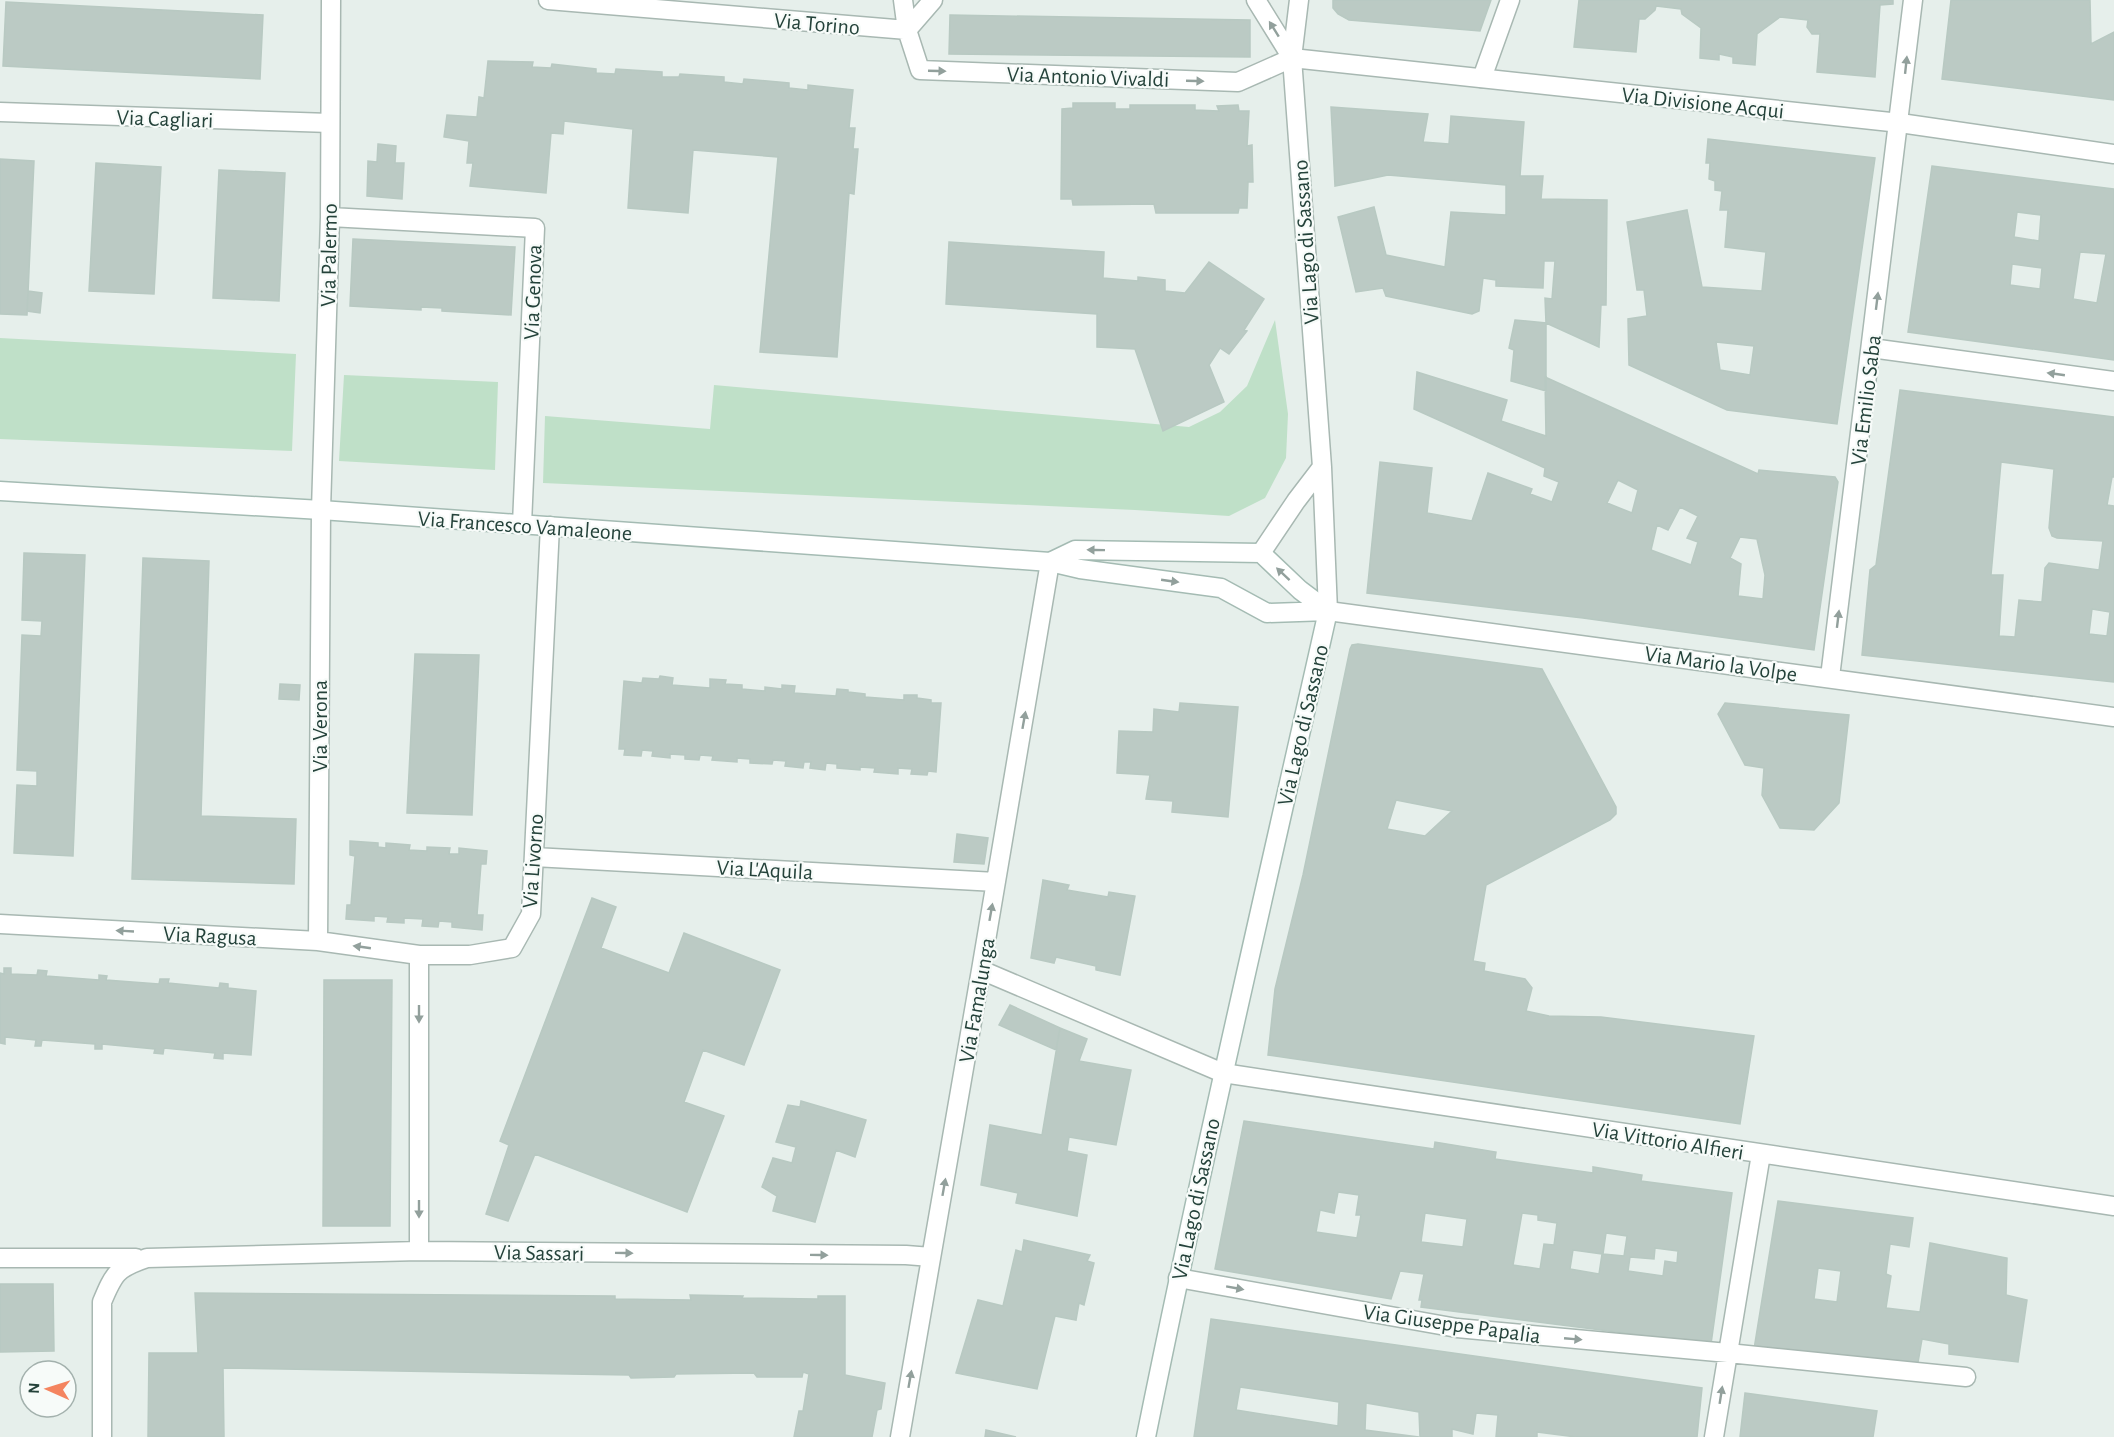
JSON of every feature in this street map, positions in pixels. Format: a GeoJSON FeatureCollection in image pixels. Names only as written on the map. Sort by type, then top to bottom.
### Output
{"type":"FeatureCollection","features":[{"type":"Feature","properties":{"kind":"street","name":"Via Palermo"},"geometry":{"type":"LineString","coordinates":[[321,510],[330,217],[331,0]]}},
{"type":"Feature","properties":{"kind":"street","name":"Via Torino"},"geometry":{"type":"LineString","coordinates":[[548,0],[908,30]]}},
{"type":"Feature","properties":{"kind":"street"},"geometry":{"type":"LineString","coordinates":[[903,0],[908,30]]}},
{"type":"Feature","properties":{"kind":"street"},"geometry":{"type":"LineString","coordinates":[[908,30],[933,0]]}},
{"type":"Feature","properties":{"kind":"street"},"geometry":{"type":"LineString","coordinates":[[1256,0],[1292,58]]}},
{"type":"Feature","properties":{"kind":"street","name":"Via Lago di Sassano"},"geometry":{"type":"LineString","coordinates":[[1146,1437],[1223,1073],[1328,611],[1322,467],[1292,58],[1299,0]]}},
{"type":"Feature","properties":{"kind":"street"},"geometry":{"type":"LineString","coordinates":[[1482,78],[1510,0]]}},
{"type":"Feature","properties":{"kind":"street","name":"Via Emilio Saba"},"geometry":{"type":"LineString","coordinates":[[1830,677],[1900,123],[1913,0]]}},
{"type":"Feature","properties":{"kind":"street","name":"Via Antonio Vivaldi"},"geometry":{"type":"LineString","coordinates":[[908,30],[920,70],[1238,82],[1292,58]]}},
{"type":"Feature","properties":{"kind":"street","name":"Via Divisione Acqui"},"geometry":{"type":"LineString","coordinates":[[1292,58],[1900,123],[2114,154]]}},
{"type":"Feature","properties":{"kind":"street","name":"Via Cagliari"},"geometry":{"type":"LineString","coordinates":[[0,112],[330,123]]}},
{"type":"Feature","properties":{"kind":"street","name":"Via Genova"},"geometry":{"type":"LineString","coordinates":[[330,217],[535,228],[522,524]]}},
{"type":"Feature","properties":{"kind":"street"},"geometry":{"type":"LineString","coordinates":[[1871,348],[2114,381]]}},
{"type":"Feature","properties":{"kind":"street"},"geometry":{"type":"LineString","coordinates":[[1261,553],[1322,467]]}},
{"type":"Feature","properties":{"kind":"street","name":"Via Francesco Vamaleone"},"geometry":{"type":"LineString","coordinates":[[0,491],[321,510],[1050,562],[1080,569],[1221,588],[1267,613],[1328,611]]}},
{"type":"Feature","properties":{"kind":"street","name":"Via Verona"},"geometry":{"type":"LineString","coordinates":[[318,941],[321,510]]}},
{"type":"Feature","properties":{"kind":"street","name":"Via Livorno"},"geometry":{"type":"LineString","coordinates":[[419,955],[470,955],[512,948],[531,914],[550,526]]}},
{"type":"Feature","properties":{"kind":"street"},"geometry":{"type":"LineString","coordinates":[[1050,562],[1075,550],[1261,553],[1300,590],[1328,611]]}},
{"type":"Feature","properties":{"kind":"street","name":"Via Famalunga"},"geometry":{"type":"LineString","coordinates":[[900,1437],[1050,562]]}},
{"type":"Feature","properties":{"kind":"street","name":"Via Mario la Volpe"},"geometry":{"type":"LineString","coordinates":[[1328,611],[2114,717]]}},
{"type":"Feature","properties":{"kind":"street","name":"Via L'Aquila"},"geometry":{"type":"LineString","coordinates":[[534,857],[996,882]]}},
{"type":"Feature","properties":{"kind":"street","name":"Via Ragusa"},"geometry":{"type":"LineString","coordinates":[[0,924],[318,941],[419,955]]}},
{"type":"Feature","properties":{"kind":"street"},"geometry":{"type":"LineString","coordinates":[[419,955],[419,1251]]}},
{"type":"Feature","properties":{"kind":"street","name":"Via Vittorio Alfieri"},"geometry":{"type":"LineString","coordinates":[[981,970],[1223,1073],[2114,1206]]}},
{"type":"Feature","properties":{"kind":"street"},"geometry":{"type":"LineString","coordinates":[[1714,1437],[1761,1154]]}},
{"type":"Feature","properties":{"kind":"street","name":"Via Sassari"},"geometry":{"type":"LineString","coordinates":[[0,1258],[147,1258],[419,1251],[931,1257]]}},
{"type":"Feature","properties":{"kind":"street","name":"Via Sassari"},"geometry":{"type":"LineString","coordinates":[[102,1437],[102,1302],[110,1283],[124,1266],[147,1258]]}},
{"type":"Feature","properties":{"kind":"street","name":"Via Giuseppe Papalia"},"geometry":{"type":"LineString","coordinates":[[1178,1278],[1457,1328],[1966,1377]]}},
{"type":"Feature","properties":{"kind":"green space"},"geometry":{"type":"Polygon","coordinates":[[[1275,320],[1288,414],[1286,458],[1265,498],[1229,516],[543,483],[545,416],[710,429],[714,385],[1189,427],[1220,412],[1247,386],[1275,320]]]}},
{"type":"Feature","properties":{"kind":"green space"},"geometry":{"type":"Polygon","coordinates":[[[0,338],[296,354],[292,451],[0,439],[0,338]]]}},
{"type":"Feature","properties":{"kind":"green space"},"geometry":{"type":"Polygon","coordinates":[[[344,375],[498,382],[495,470],[339,461],[344,375]]]}},
{"type":"Feature","properties":{"kind":"building"},"geometry":{"type":"Polygon","coordinates":[[[1333,0],[1491,0],[1480,31],[1349,20],[1333,8],[1333,0]]]}},
{"type":"Feature","properties":{"kind":"building"},"geometry":{"type":"Polygon","coordinates":[[[1579,0],[1893,0],[1893,4],[1880,5],[1875,77],[1817,72],[1820,34],[1812,34],[1807,27],[1808,20],[1780,17],[1757,34],[1755,65],[1733,63],[1733,57],[1719,54],[1719,60],[1700,58],[1701,28],[1682,14],[1681,9],[1656,6],[1655,10],[1645,19],[1639,19],[1636,52],[1574,47],[1579,0]]]}},
{"type":"Feature","properties":{"kind":"building"},"geometry":{"type":"Polygon","coordinates":[[[1951,0],[2090,0],[2091,44],[2114,32],[2114,100],[1942,79],[1951,0]]]}},
{"type":"Feature","properties":{"kind":"building"},"geometry":{"type":"Polygon","coordinates":[[[6,2],[263,15],[260,79],[3,66],[6,2]]]}},
{"type":"Feature","properties":{"kind":"building"},"geometry":{"type":"Polygon","coordinates":[[[950,15],[1250,20],[1250,57],[949,54],[950,15]]]}},
{"type":"Feature","properties":{"kind":"building"},"geometry":{"type":"Polygon","coordinates":[[[488,61],[533,62],[532,67],[551,68],[552,64],[596,69],[596,73],[615,74],[616,69],[662,72],[662,77],[679,77],[680,74],[724,77],[724,82],[743,84],[744,79],[789,83],[789,88],[808,90],[808,85],[853,90],[849,128],[855,128],[853,149],[858,149],[854,194],[849,193],[837,357],[760,352],[778,157],[693,150],[688,213],[628,208],[633,129],[564,121],[563,134],[551,133],[546,193],[470,186],[473,163],[467,163],[469,141],[444,137],[447,115],[477,117],[479,97],[484,98],[488,61]]]}},
{"type":"Feature","properties":{"kind":"building"},"geometry":{"type":"Polygon","coordinates":[[[1073,103],[1115,103],[1115,109],[1130,109],[1130,105],[1195,105],[1195,110],[1219,111],[1217,106],[1238,105],[1239,111],[1249,111],[1247,146],[1252,145],[1253,182],[1248,182],[1247,208],[1239,208],[1238,213],[1156,213],[1154,204],[1073,205],[1072,199],[1061,199],[1062,109],[1073,108],[1073,103]]]}},
{"type":"Feature","properties":{"kind":"building"},"geometry":{"type":"Polygon","coordinates":[[[1331,107],[1428,114],[1423,142],[1449,144],[1451,116],[1524,122],[1520,176],[1543,176],[1541,199],[1607,200],[1606,305],[1601,305],[1599,347],[1546,323],[1545,298],[1552,299],[1555,261],[1544,261],[1543,288],[1496,286],[1496,280],[1483,278],[1479,311],[1472,314],[1386,296],[1383,288],[1356,292],[1338,217],[1374,207],[1386,255],[1445,267],[1451,212],[1506,215],[1506,185],[1388,175],[1335,186],[1331,107]]]}},
{"type":"Feature","properties":{"kind":"building"},"geometry":{"type":"Polygon","coordinates":[[[1708,139],[1875,158],[1837,424],[1727,410],[1629,365],[1628,319],[1647,316],[1644,290],[1637,290],[1627,222],[1687,210],[1702,287],[1762,291],[1766,252],[1725,247],[1728,210],[1720,210],[1722,191],[1715,190],[1715,181],[1709,179],[1710,163],[1706,163],[1708,139]],[[1716,342],[1720,370],[1750,375],[1754,346],[1716,342]]]}},
{"type":"Feature","properties":{"kind":"building"},"geometry":{"type":"Polygon","coordinates":[[[378,144],[396,146],[395,163],[404,163],[402,199],[367,196],[368,161],[377,162],[378,144]]]}},
{"type":"Feature","properties":{"kind":"building"},"geometry":{"type":"Polygon","coordinates":[[[0,159],[34,161],[27,315],[0,314],[0,159]]]}},
{"type":"Feature","properties":{"kind":"building"},"geometry":{"type":"Polygon","coordinates":[[[96,163],[161,167],[154,294],[89,291],[96,163]]]}},
{"type":"Feature","properties":{"kind":"building"},"geometry":{"type":"Polygon","coordinates":[[[1932,166],[2114,189],[2114,360],[1908,332],[1932,166]],[[2017,212],[2014,237],[2039,241],[2041,215],[2017,212]],[[2080,252],[2073,299],[2097,303],[2106,254],[2080,252]],[[2012,264],[2010,285],[2040,289],[2042,268],[2012,264]]]}},
{"type":"Feature","properties":{"kind":"building"},"geometry":{"type":"Polygon","coordinates":[[[219,170],[285,173],[279,301],[213,298],[219,170]]]}},
{"type":"Feature","properties":{"kind":"building"},"geometry":{"type":"Polygon","coordinates":[[[353,239],[515,247],[511,315],[442,311],[442,308],[421,307],[421,310],[350,306],[353,239]]]}},
{"type":"Feature","properties":{"kind":"building"},"geometry":{"type":"Polygon","coordinates":[[[949,242],[1104,252],[1103,278],[1138,281],[1138,277],[1165,280],[1165,291],[1185,293],[1209,262],[1264,299],[1244,330],[1247,331],[1229,354],[1220,348],[1209,365],[1224,402],[1163,431],[1135,349],[1097,347],[1097,314],[946,304],[949,242]]]}},
{"type":"Feature","properties":{"kind":"building"},"geometry":{"type":"Polygon","coordinates":[[[28,291],[42,293],[40,313],[27,311],[28,291]]]}},
{"type":"Feature","properties":{"kind":"building"},"geometry":{"type":"Polygon","coordinates":[[[1515,320],[1546,323],[1546,391],[1511,381],[1514,350],[1509,348],[1515,320]]]}},
{"type":"Feature","properties":{"kind":"building"},"geometry":{"type":"Polygon","coordinates":[[[1417,372],[1507,400],[1501,421],[1546,436],[1545,377],[1758,474],[1759,470],[1835,477],[1838,482],[1814,650],[1583,618],[1367,593],[1380,462],[1432,468],[1427,513],[1472,521],[1488,473],[1532,489],[1530,494],[1552,502],[1559,482],[1544,476],[1545,468],[1414,409],[1417,372]],[[1618,480],[1607,503],[1632,513],[1638,490],[1618,480]],[[1680,507],[1668,530],[1657,525],[1651,550],[1691,565],[1698,542],[1687,538],[1698,516],[1680,507]],[[1740,537],[1730,558],[1741,564],[1738,596],[1763,599],[1765,575],[1757,539],[1740,537]]]}},
{"type":"Feature","properties":{"kind":"building"},"geometry":{"type":"Polygon","coordinates":[[[1900,390],[2114,417],[2114,477],[2112,477],[2107,505],[2114,506],[2114,682],[1862,655],[1870,570],[1876,565],[1900,390]],[[2001,462],[1991,575],[2003,575],[1999,636],[2015,637],[2019,600],[2042,602],[2045,568],[2049,563],[2099,570],[2103,541],[2052,536],[2049,528],[2054,469],[2001,462]],[[2092,609],[2089,634],[2107,636],[2110,612],[2092,609]]]}},
{"type":"Feature","properties":{"kind":"building"},"geometry":{"type":"Polygon","coordinates":[[[24,553],[85,555],[73,856],[14,853],[17,785],[37,786],[37,771],[17,770],[22,635],[41,636],[42,621],[22,620],[24,553]]]}},
{"type":"Feature","properties":{"kind":"building"},"geometry":{"type":"Polygon","coordinates":[[[143,558],[209,561],[201,816],[296,819],[294,884],[132,879],[143,558]]]}},
{"type":"Feature","properties":{"kind":"building"},"geometry":{"type":"Polygon","coordinates":[[[1352,645],[1542,669],[1616,807],[1616,814],[1610,820],[1486,885],[1473,961],[1485,963],[1484,971],[1525,979],[1532,988],[1526,1011],[1549,1016],[1601,1017],[1754,1036],[1740,1124],[1268,1055],[1275,989],[1303,875],[1352,645]],[[1396,800],[1387,829],[1425,836],[1452,811],[1396,800]]]}},
{"type":"Feature","properties":{"kind":"building"},"geometry":{"type":"Polygon","coordinates":[[[415,654],[479,655],[472,815],[407,813],[415,654]]]}},
{"type":"Feature","properties":{"kind":"building"},"geometry":{"type":"Polygon","coordinates":[[[660,676],[673,678],[672,685],[710,688],[710,679],[726,680],[725,684],[742,685],[742,689],[765,691],[765,687],[782,689],[782,685],[795,686],[794,693],[836,696],[837,689],[865,694],[865,697],[904,700],[904,695],[917,695],[917,698],[931,700],[931,703],[941,703],[936,772],[928,771],[927,775],[911,774],[912,769],[898,768],[898,774],[874,772],[875,768],[860,767],[860,770],[837,768],[837,764],[826,763],[825,770],[810,768],[811,762],[804,762],[803,768],[785,766],[786,761],[773,760],[772,764],[750,763],[750,759],[737,758],[737,762],[712,760],[713,756],[700,755],[699,760],[685,759],[685,755],[670,754],[670,758],[652,756],[653,751],[642,750],[641,756],[624,755],[625,749],[619,749],[624,681],[642,683],[643,678],[659,679],[660,676]]]}},
{"type":"Feature","properties":{"kind":"building"},"geometry":{"type":"Polygon","coordinates":[[[280,684],[300,685],[299,700],[279,699],[280,684]]]}},
{"type":"Feature","properties":{"kind":"building"},"geometry":{"type":"Polygon","coordinates":[[[1180,703],[1238,707],[1228,817],[1172,812],[1173,801],[1146,799],[1150,775],[1117,773],[1119,731],[1153,732],[1154,709],[1179,712],[1180,703]]]}},
{"type":"Feature","properties":{"kind":"building"},"geometry":{"type":"Polygon","coordinates":[[[1725,703],[1849,715],[1839,803],[1814,830],[1780,828],[1762,795],[1764,768],[1745,765],[1718,714],[1725,703]]]}},
{"type":"Feature","properties":{"kind":"building"},"geometry":{"type":"Polygon","coordinates":[[[957,834],[988,838],[984,864],[954,862],[957,834]]]}},
{"type":"Feature","properties":{"kind":"building"},"geometry":{"type":"Polygon","coordinates":[[[350,841],[378,843],[378,847],[386,848],[386,843],[410,845],[409,850],[427,851],[427,847],[450,848],[449,854],[459,854],[459,848],[487,851],[486,864],[481,864],[477,915],[483,915],[482,930],[452,927],[452,922],[439,921],[438,927],[422,926],[423,919],[404,918],[404,923],[387,922],[388,917],[374,916],[374,921],[346,919],[347,905],[351,905],[355,856],[350,855],[350,841]]]}},
{"type":"Feature","properties":{"kind":"building"},"geometry":{"type":"Polygon","coordinates":[[[1043,880],[1069,885],[1067,890],[1108,897],[1109,892],[1135,896],[1120,975],[1096,970],[1096,966],[1056,957],[1054,963],[1031,958],[1043,880]]]}},
{"type":"Feature","properties":{"kind":"building"},"geometry":{"type":"Polygon","coordinates":[[[592,898],[616,907],[601,948],[669,973],[684,933],[780,970],[744,1065],[703,1050],[684,1102],[724,1116],[687,1212],[535,1154],[508,1221],[486,1214],[509,1145],[500,1141],[592,898]]]}},
{"type":"Feature","properties":{"kind":"building"},"geometry":{"type":"Polygon","coordinates":[[[4,968],[11,968],[11,974],[37,975],[38,970],[47,971],[46,976],[99,980],[99,975],[107,976],[106,980],[159,984],[160,979],[169,979],[168,983],[219,988],[220,983],[228,984],[228,988],[256,991],[251,1055],[223,1053],[223,1059],[214,1058],[215,1053],[164,1048],[163,1054],[154,1053],[155,1049],[102,1044],[102,1049],[95,1049],[95,1044],[42,1040],[41,1046],[35,1046],[36,1040],[5,1037],[5,1044],[0,1043],[0,973],[4,974],[4,968]]]}},
{"type":"Feature","properties":{"kind":"building"},"geometry":{"type":"Polygon","coordinates":[[[324,980],[392,980],[390,1226],[323,1226],[324,980]]]}},
{"type":"Feature","properties":{"kind":"building"},"geometry":{"type":"Polygon","coordinates":[[[1010,1005],[1060,1028],[1056,1050],[999,1025],[1010,1005]]]}},
{"type":"Feature","properties":{"kind":"building"},"geometry":{"type":"Polygon","coordinates":[[[1060,1028],[1087,1039],[1079,1061],[1131,1070],[1116,1145],[1069,1137],[1067,1151],[1087,1155],[1077,1216],[1016,1203],[1018,1193],[981,1185],[990,1125],[1042,1135],[1060,1028]]]}},
{"type":"Feature","properties":{"kind":"building"},"geometry":{"type":"Polygon","coordinates":[[[801,1101],[866,1120],[855,1157],[836,1150],[815,1222],[773,1211],[777,1196],[762,1187],[773,1158],[792,1163],[796,1147],[776,1142],[788,1105],[800,1107],[801,1101]]]}},
{"type":"Feature","properties":{"kind":"building"},"geometry":{"type":"Polygon","coordinates":[[[1244,1121],[1434,1149],[1435,1142],[1496,1152],[1495,1159],[1593,1173],[1593,1167],[1642,1175],[1641,1181],[1732,1193],[1711,1344],[1421,1307],[1422,1300],[1419,1300],[1424,1274],[1400,1271],[1391,1299],[1215,1269],[1244,1121]],[[1338,1192],[1334,1213],[1320,1210],[1316,1232],[1357,1238],[1361,1215],[1356,1215],[1359,1195],[1338,1192]],[[1425,1213],[1421,1242],[1463,1247],[1467,1219],[1425,1213]],[[1522,1213],[1513,1265],[1540,1269],[1544,1244],[1554,1245],[1557,1223],[1538,1220],[1538,1215],[1522,1213]],[[1606,1233],[1603,1254],[1624,1256],[1627,1236],[1606,1233]],[[1655,1248],[1654,1259],[1630,1257],[1628,1271],[1663,1276],[1665,1261],[1677,1263],[1678,1251],[1655,1248]],[[1573,1250],[1570,1269],[1599,1274],[1602,1254],[1573,1250]]]}},
{"type":"Feature","properties":{"kind":"building"},"geometry":{"type":"Polygon","coordinates":[[[1778,1201],[1913,1218],[1909,1247],[1890,1244],[1886,1274],[1891,1276],[1886,1308],[1920,1312],[1930,1243],[2007,1258],[2006,1295],[2027,1300],[2018,1362],[1949,1354],[1949,1344],[1922,1339],[1916,1374],[1754,1349],[1778,1201]],[[1818,1268],[1814,1299],[1837,1302],[1841,1271],[1818,1268]]]}},
{"type":"Feature","properties":{"kind":"building"},"geometry":{"type":"Polygon","coordinates":[[[1024,1240],[1090,1255],[1087,1261],[1094,1263],[1084,1305],[1079,1303],[1076,1320],[1055,1316],[1037,1389],[956,1373],[978,1300],[1003,1306],[1016,1250],[1022,1252],[1024,1240]]]}},
{"type":"Feature","properties":{"kind":"building"},"geometry":{"type":"Polygon","coordinates":[[[0,1284],[53,1284],[54,1351],[0,1352],[0,1284]]]}},
{"type":"Feature","properties":{"kind":"building"},"geometry":{"type":"Polygon","coordinates":[[[195,1293],[615,1296],[615,1299],[691,1300],[690,1295],[818,1299],[818,1296],[845,1296],[845,1375],[885,1383],[881,1409],[877,1410],[872,1437],[794,1437],[799,1411],[803,1411],[809,1374],[803,1372],[802,1377],[757,1377],[754,1373],[676,1374],[674,1377],[631,1378],[629,1375],[223,1368],[224,1437],[148,1437],[149,1353],[198,1353],[195,1293]]]}},
{"type":"Feature","properties":{"kind":"building"},"geometry":{"type":"Polygon","coordinates":[[[1211,1319],[1702,1388],[1697,1437],[1576,1437],[1537,1432],[1537,1437],[1496,1437],[1498,1415],[1476,1413],[1473,1434],[1452,1429],[1452,1437],[1420,1437],[1419,1412],[1366,1403],[1365,1430],[1419,1437],[1194,1437],[1211,1319]],[[1240,1387],[1236,1410],[1338,1426],[1339,1402],[1240,1387]]]}},
{"type":"Feature","properties":{"kind":"building"},"geometry":{"type":"Polygon","coordinates":[[[1745,1393],[1877,1411],[1873,1437],[1740,1437],[1745,1393]]]}},
{"type":"Feature","properties":{"kind":"building"},"geometry":{"type":"Polygon","coordinates":[[[986,1430],[1016,1437],[985,1437],[986,1430]]]}}]}
